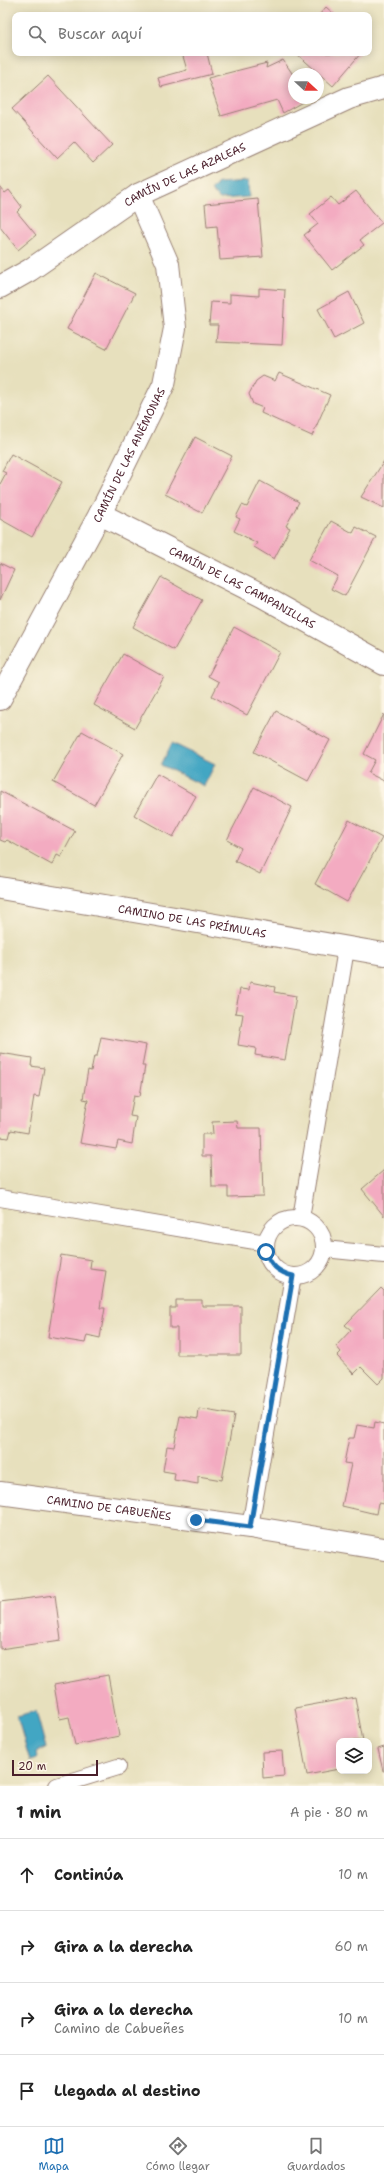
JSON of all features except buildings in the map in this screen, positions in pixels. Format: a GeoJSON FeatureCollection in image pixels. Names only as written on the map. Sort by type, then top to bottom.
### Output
{"type":"FeatureCollection","features":[{"type":"Feature","properties":{"kind":"street","name":"CAMÍN DE LAS AZALEAS"},"geometry":{"type":"LineString","coordinates":[[0,287],[30,270],[138,195],[349,98],[384,88]]}},
{"type":"Feature","properties":{"kind":"street","name":"CAMÍN DE LAS ANÉMONAS"},"geometry":{"type":"LineString","coordinates":[[0,699],[100,514],[164,384],[175,328],[168,264],[138,195]]}},
{"type":"Feature","properties":{"kind":"street","name":"CAMÍN DE LAS CAMPANILLAS"},"geometry":{"type":"LineString","coordinates":[[100,514],[262,596],[384,664]]}},
{"type":"Feature","properties":{"kind":"street","name":"CAMINO DE LAS PRÍMULAS"},"geometry":{"type":"LineString","coordinates":[[0,888],[346,949],[384,954]]}},
{"type":"Feature","properties":{"kind":"street","name":"CAMINO DE CABUEÑES"},"geometry":{"type":"LineString","coordinates":[[0,1493],[250,1527],[384,1549]]}},
{"type":"Feature","properties":{"kind":"lane"},"geometry":{"type":"LineString","coordinates":[[301,1218],[346,949]]}},
{"type":"Feature","properties":{"kind":"lane"},"geometry":{"type":"LineString","coordinates":[[0,1198],[266,1243]]}},
{"type":"Feature","properties":{"kind":"lane"},"geometry":{"type":"LineString","coordinates":[[301,1218],[317,1228],[322,1237],[324,1250],[318,1264],[311,1271],[302,1275],[293,1276],[275,1269],[269,1261],[266,1252],[266,1243],[274,1226],[282,1220],[301,1218]]}},
{"type":"Feature","properties":{"kind":"lane"},"geometry":{"type":"LineString","coordinates":[[324,1250],[384,1255]]}},
{"type":"Feature","properties":{"kind":"lane"},"geometry":{"type":"LineString","coordinates":[[250,1527],[293,1276]]}},
{"type":"Feature","properties":{"kind":"lane"},"geometry":{"type":"LineString","coordinates":[[57,1786],[118,1767]]}},
{"type":"Feature","properties":{"kind":"water"},"geometry":{"type":"Polygon","coordinates":[[[248,181],[249,197],[220,199],[211,191],[218,183],[248,181]]]}},
{"type":"Feature","properties":{"kind":"water"},"geometry":{"type":"Polygon","coordinates":[[[172,743],[215,764],[204,786],[161,765],[172,743]]]}},
{"type":"Feature","properties":{"kind":"water"},"geometry":{"type":"Polygon","coordinates":[[[36,1711],[46,1748],[36,1752],[37,1759],[30,1761],[17,1716],[36,1711]]]}},
{"type":"Feature","properties":{"kind":"route"},"geometry":{"type":"LineString","coordinates":[[196,1520],[250,1527],[293,1276],[283,1274],[275,1269],[269,1261],[266,1252]]}}]}
